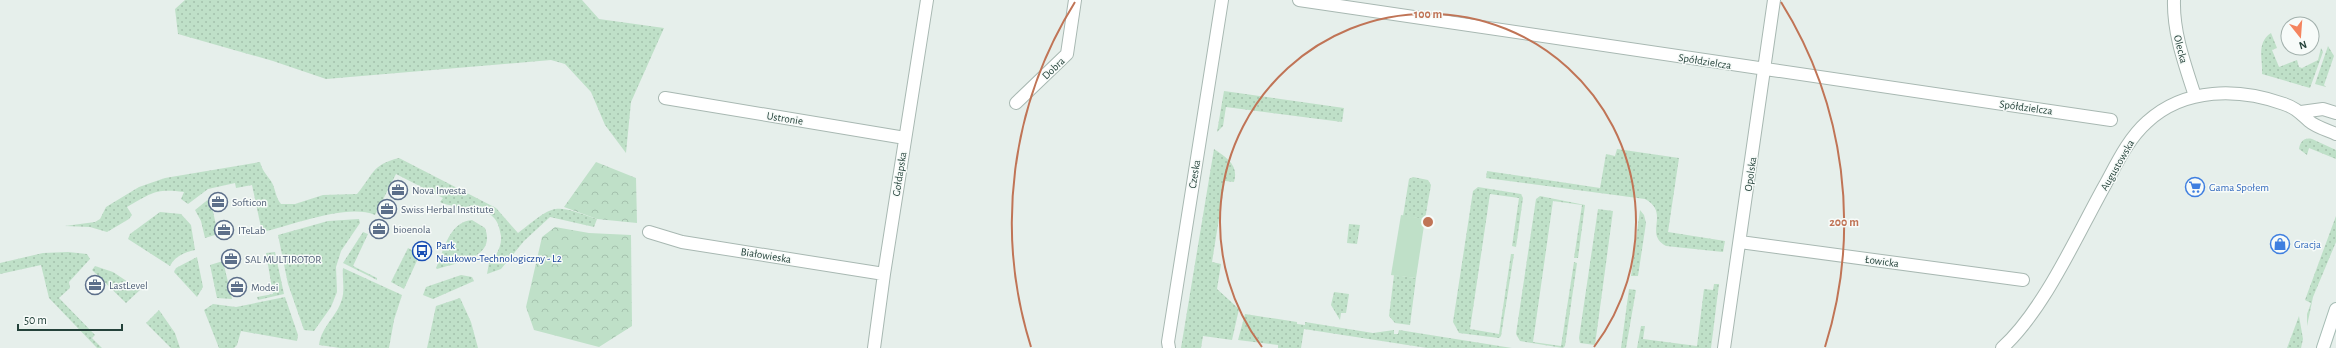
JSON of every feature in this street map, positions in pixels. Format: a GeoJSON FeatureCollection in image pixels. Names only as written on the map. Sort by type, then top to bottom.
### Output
{"type":"FeatureCollection","features":[{"type":"Feature","properties":{"kind":"street","name":"Gołdapska"},"geometry":{"type":"LineString","coordinates":[[874,348],[884,274],[927,0]]}},
{"type":"Feature","properties":{"kind":"street","name":"Dobra"},"geometry":{"type":"LineString","coordinates":[[1016,103],[1067,54],[1075,0]]}},
{"type":"Feature","properties":{"kind":"street","name":"Czeska"},"geometry":{"type":"LineString","coordinates":[[1169,348],[1168,342],[1222,0]]}},
{"type":"Feature","properties":{"kind":"street","name":"Spółdzielcza"},"geometry":{"type":"LineString","coordinates":[[1300,0],[1764,70],[2111,120]]}},
{"type":"Feature","properties":{"kind":"street","name":"Opolska"},"geometry":{"type":"LineString","coordinates":[[1724,348],[1774,0]]}},
{"type":"Feature","properties":{"kind":"street","name":"Olecka"},"geometry":{"type":"LineString","coordinates":[[2174,0],[2173,13],[2180,47],[2196,96]]}},
{"type":"Feature","properties":{"kind":"street","name":"Augustowska"},"geometry":{"type":"LineString","coordinates":[[2002,348],[2014,337],[2044,294],[2134,136],[2147,122],[2161,111],[2196,96],[2223,92],[2245,94],[2286,104],[2301,112],[2314,124],[2336,134]]}},
{"type":"Feature","properties":{"kind":"street","name":"Ustronie"},"geometry":{"type":"LineString","coordinates":[[665,98],[905,138]]}},
{"type":"Feature","properties":{"kind":"street"},"geometry":{"type":"LineString","coordinates":[[2301,112],[2323,109],[2336,113]]}},
{"type":"Feature","properties":{"kind":"street","name":"Białowieska"},"geometry":{"type":"LineString","coordinates":[[650,232],[682,242],[884,274]]}},
{"type":"Feature","properties":{"kind":"street","name":"Łowicka"},"geometry":{"type":"LineString","coordinates":[[1740,242],[2023,280]]}},
{"type":"Feature","properties":{"kind":"street"},"geometry":{"type":"LineString","coordinates":[[2323,348],[2336,309]]}},
{"type":"Feature","properties":{"kind":"green space"},"geometry":{"type":"Polygon","coordinates":[[[185,0],[582,0],[599,19],[664,28],[631,102],[626,153],[605,125],[591,92],[565,64],[551,60],[326,79],[273,61],[178,34],[175,9],[185,0]]]}},
{"type":"Feature","properties":{"kind":"green space"},"geometry":{"type":"Polygon","coordinates":[[[2271,33],[2277,48],[2272,50],[2279,67],[2297,60],[2299,67],[2302,68],[2318,60],[2321,48],[2323,52],[2310,88],[2262,74],[2261,52],[2263,42],[2271,33]]]}},
{"type":"Feature","properties":{"kind":"green space"},"geometry":{"type":"Polygon","coordinates":[[[2328,46],[2334,56],[2324,85],[2326,87],[2315,84],[2328,46]]]}},
{"type":"Feature","properties":{"kind":"green space"},"geometry":{"type":"Polygon","coordinates":[[[1224,91],[1344,108],[1342,122],[1226,107],[1223,126],[1217,132],[1224,91]]]}},
{"type":"Feature","properties":{"kind":"green space"},"geometry":{"type":"Polygon","coordinates":[[[2312,139],[2336,150],[2336,159],[2309,148],[2307,155],[2299,149],[2300,144],[2303,141],[2312,139]]]}},
{"type":"Feature","properties":{"kind":"green space"},"geometry":{"type":"Polygon","coordinates":[[[1214,149],[1231,162],[1235,171],[1235,176],[1234,182],[1225,181],[1212,262],[1221,264],[1217,289],[1239,309],[1232,340],[1203,336],[1201,348],[1181,348],[1214,149]]]}},
{"type":"Feature","properties":{"kind":"green space"},"geometry":{"type":"Polygon","coordinates":[[[1617,149],[1679,158],[1668,232],[1725,241],[1723,252],[1666,246],[1657,236],[1656,211],[1645,199],[1486,178],[1487,171],[1600,188],[1606,154],[1615,156],[1617,149]]]}},
{"type":"Feature","properties":{"kind":"green space"},"geometry":{"type":"Polygon","coordinates":[[[399,158],[496,208],[518,233],[540,216],[554,209],[571,210],[597,219],[594,227],[550,217],[524,241],[501,269],[487,274],[489,263],[494,258],[501,244],[498,224],[493,217],[478,209],[449,205],[440,202],[443,198],[396,174],[375,215],[363,212],[334,214],[262,232],[252,185],[236,188],[235,183],[208,189],[188,204],[181,199],[184,192],[160,191],[148,195],[127,207],[132,215],[129,219],[107,232],[90,227],[65,226],[95,222],[100,219],[106,207],[139,187],[165,178],[260,162],[263,170],[273,184],[281,204],[295,204],[323,195],[357,194],[378,167],[399,158]]]}},
{"type":"Feature","properties":{"kind":"green space"},"geometry":{"type":"Polygon","coordinates":[[[596,162],[636,178],[637,223],[597,219],[564,207],[596,162]]]}},
{"type":"Feature","properties":{"kind":"green space"},"geometry":{"type":"Polygon","coordinates":[[[1413,177],[1428,180],[1431,185],[1425,219],[1403,216],[1409,179],[1413,177]]]}},
{"type":"Feature","properties":{"kind":"green space"},"geometry":{"type":"Polygon","coordinates":[[[1478,187],[1521,194],[1523,198],[1516,247],[1512,246],[1519,198],[1490,194],[1470,329],[1499,334],[1511,254],[1514,254],[1501,336],[1499,338],[1459,333],[1453,322],[1473,191],[1478,187]]]}},
{"type":"Feature","properties":{"kind":"green space"},"geometry":{"type":"Polygon","coordinates":[[[1540,196],[1585,205],[1578,258],[1574,258],[1582,205],[1553,201],[1533,342],[1561,346],[1574,262],[1577,263],[1565,346],[1563,348],[1520,341],[1516,334],[1536,199],[1540,196]]]}},
{"type":"Feature","properties":{"kind":"green space"},"geometry":{"type":"Polygon","coordinates":[[[210,198],[218,234],[205,238],[201,221],[195,210],[210,198]]]}},
{"type":"Feature","properties":{"kind":"green space"},"geometry":{"type":"Polygon","coordinates":[[[1598,209],[1613,211],[1595,345],[1580,343],[1579,338],[1598,209]]]}},
{"type":"Feature","properties":{"kind":"green space"},"geometry":{"type":"Polygon","coordinates":[[[1640,210],[1644,215],[1646,223],[1638,276],[1631,276],[1640,210]]]}},
{"type":"Feature","properties":{"kind":"green space"},"geometry":{"type":"Polygon","coordinates":[[[160,212],[181,214],[191,225],[195,250],[181,255],[170,266],[128,239],[130,234],[160,212]]]}},
{"type":"Feature","properties":{"kind":"green space"},"geometry":{"type":"Polygon","coordinates":[[[1401,215],[1425,219],[1416,278],[1391,275],[1401,215]]]}},
{"type":"Feature","properties":{"kind":"green space"},"geometry":{"type":"Polygon","coordinates":[[[2336,216],[2336,242],[2313,297],[2307,326],[2307,314],[2311,303],[2305,300],[2336,216]]]}},
{"type":"Feature","properties":{"kind":"green space"},"geometry":{"type":"Polygon","coordinates":[[[359,219],[360,223],[341,251],[336,267],[337,292],[331,307],[314,331],[304,330],[288,284],[278,235],[328,221],[359,219]]]}},
{"type":"Feature","properties":{"kind":"green space"},"geometry":{"type":"Polygon","coordinates":[[[472,220],[485,228],[487,238],[485,246],[480,252],[465,261],[437,269],[436,268],[445,245],[453,231],[464,222],[472,220]]]}},
{"type":"Feature","properties":{"kind":"green space"},"geometry":{"type":"Polygon","coordinates":[[[1349,224],[1360,225],[1357,244],[1347,243],[1349,224]]]}},
{"type":"Feature","properties":{"kind":"green space"},"geometry":{"type":"Polygon","coordinates":[[[555,227],[589,233],[631,235],[632,326],[599,347],[534,330],[526,307],[542,237],[555,227]]]}},
{"type":"Feature","properties":{"kind":"green space"},"geometry":{"type":"Polygon","coordinates":[[[363,232],[368,234],[353,266],[377,278],[377,280],[343,263],[363,232]]]}},
{"type":"Feature","properties":{"kind":"green space"},"geometry":{"type":"Polygon","coordinates":[[[408,248],[420,254],[404,289],[391,282],[408,248]]]}},
{"type":"Feature","properties":{"kind":"green space"},"geometry":{"type":"Polygon","coordinates":[[[68,252],[87,254],[90,259],[69,282],[70,288],[59,298],[95,335],[92,338],[102,348],[97,348],[49,298],[41,265],[0,274],[0,263],[43,253],[68,252]]]}},
{"type":"Feature","properties":{"kind":"green space"},"geometry":{"type":"Polygon","coordinates":[[[275,252],[284,294],[258,300],[257,297],[273,294],[266,253],[275,252]]]}},
{"type":"Feature","properties":{"kind":"green space"},"geometry":{"type":"Polygon","coordinates":[[[197,257],[203,287],[197,297],[174,272],[176,268],[197,257]]]}},
{"type":"Feature","properties":{"kind":"green space"},"geometry":{"type":"Polygon","coordinates":[[[223,261],[232,299],[217,298],[210,265],[223,261]]]}},
{"type":"Feature","properties":{"kind":"green space"},"geometry":{"type":"Polygon","coordinates":[[[95,266],[113,272],[140,290],[126,303],[92,270],[95,266]]]}},
{"type":"Feature","properties":{"kind":"green space"},"geometry":{"type":"Polygon","coordinates":[[[343,268],[402,295],[394,320],[389,348],[340,348],[319,345],[326,326],[337,311],[342,299],[343,268]]]}},
{"type":"Feature","properties":{"kind":"green space"},"geometry":{"type":"Polygon","coordinates":[[[461,275],[472,277],[474,281],[433,299],[423,295],[426,287],[461,275]]]}},
{"type":"Feature","properties":{"kind":"green space"},"geometry":{"type":"Polygon","coordinates":[[[1394,275],[1416,278],[1410,325],[1395,323],[1389,316],[1394,275]]]}},
{"type":"Feature","properties":{"kind":"green space"},"geometry":{"type":"Polygon","coordinates":[[[1714,284],[1719,284],[1711,348],[1637,348],[1641,326],[1645,326],[1643,339],[1697,346],[1704,289],[1713,290],[1714,284]]]}},
{"type":"Feature","properties":{"kind":"green space"},"geometry":{"type":"Polygon","coordinates":[[[1629,289],[1636,290],[1626,348],[1621,348],[1629,289]]]}},
{"type":"Feature","properties":{"kind":"green space"},"geometry":{"type":"Polygon","coordinates":[[[1334,292],[1349,294],[1346,313],[1341,313],[1340,320],[1331,305],[1334,292]]]}},
{"type":"Feature","properties":{"kind":"green space"},"geometry":{"type":"Polygon","coordinates":[[[285,297],[298,335],[297,341],[241,331],[237,345],[234,348],[219,348],[204,310],[213,304],[236,307],[285,297]]]}},
{"type":"Feature","properties":{"kind":"green space"},"geometry":{"type":"Polygon","coordinates":[[[460,298],[471,322],[478,348],[427,348],[436,306],[460,298]]]}},
{"type":"Feature","properties":{"kind":"green space"},"geometry":{"type":"Polygon","coordinates":[[[159,310],[175,333],[180,348],[171,348],[146,323],[159,310]]]}},
{"type":"Feature","properties":{"kind":"green space"},"geometry":{"type":"Polygon","coordinates":[[[1245,314],[1297,322],[1297,324],[1305,325],[1305,322],[1373,333],[1394,330],[1394,334],[1398,334],[1399,330],[1512,348],[1427,348],[1304,329],[1301,348],[1278,348],[1278,345],[1238,340],[1245,314]]]}},
{"type":"Feature","properties":{"kind":"green space"},"geometry":{"type":"Polygon","coordinates":[[[2299,316],[2303,339],[2301,348],[2287,348],[2299,316]]]}},
{"type":"Feature","properties":{"kind":"place","name":"Gama Społem"},"geometry":{"type":"Point","coordinates":[2195,187]}},
{"type":"Feature","properties":{"kind":"place","name":"Nova Investa"},"geometry":{"type":"Point","coordinates":[398,190]}},
{"type":"Feature","properties":{"kind":"place","name":"Softicon"},"geometry":{"type":"Point","coordinates":[218,202]}},
{"type":"Feature","properties":{"kind":"place","name":"Swiss Herbal Institute"},"geometry":{"type":"Point","coordinates":[387,209]}},
{"type":"Feature","properties":{"kind":"place","name":"bioenola"},"geometry":{"type":"Point","coordinates":[379,229]}},
{"type":"Feature","properties":{"kind":"place","name":"ITeLab"},"geometry":{"type":"Point","coordinates":[224,230]}},
{"type":"Feature","properties":{"kind":"place","name":"Gracja"},"geometry":{"type":"Point","coordinates":[2280,244]}},
{"type":"Feature","properties":{"kind":"place","name":"Park Naukowo-Technologiczny - L2"},"geometry":{"type":"Point","coordinates":[422,251]}},
{"type":"Feature","properties":{"kind":"place","name":"SAL MULTIROTOR"},"geometry":{"type":"Point","coordinates":[231,259]}},
{"type":"Feature","properties":{"kind":"place","name":"LastLevel"},"geometry":{"type":"Point","coordinates":[95,285]}},
{"type":"Feature","properties":{"kind":"place","name":"Modei"},"geometry":{"type":"Point","coordinates":[237,287]}}]}
